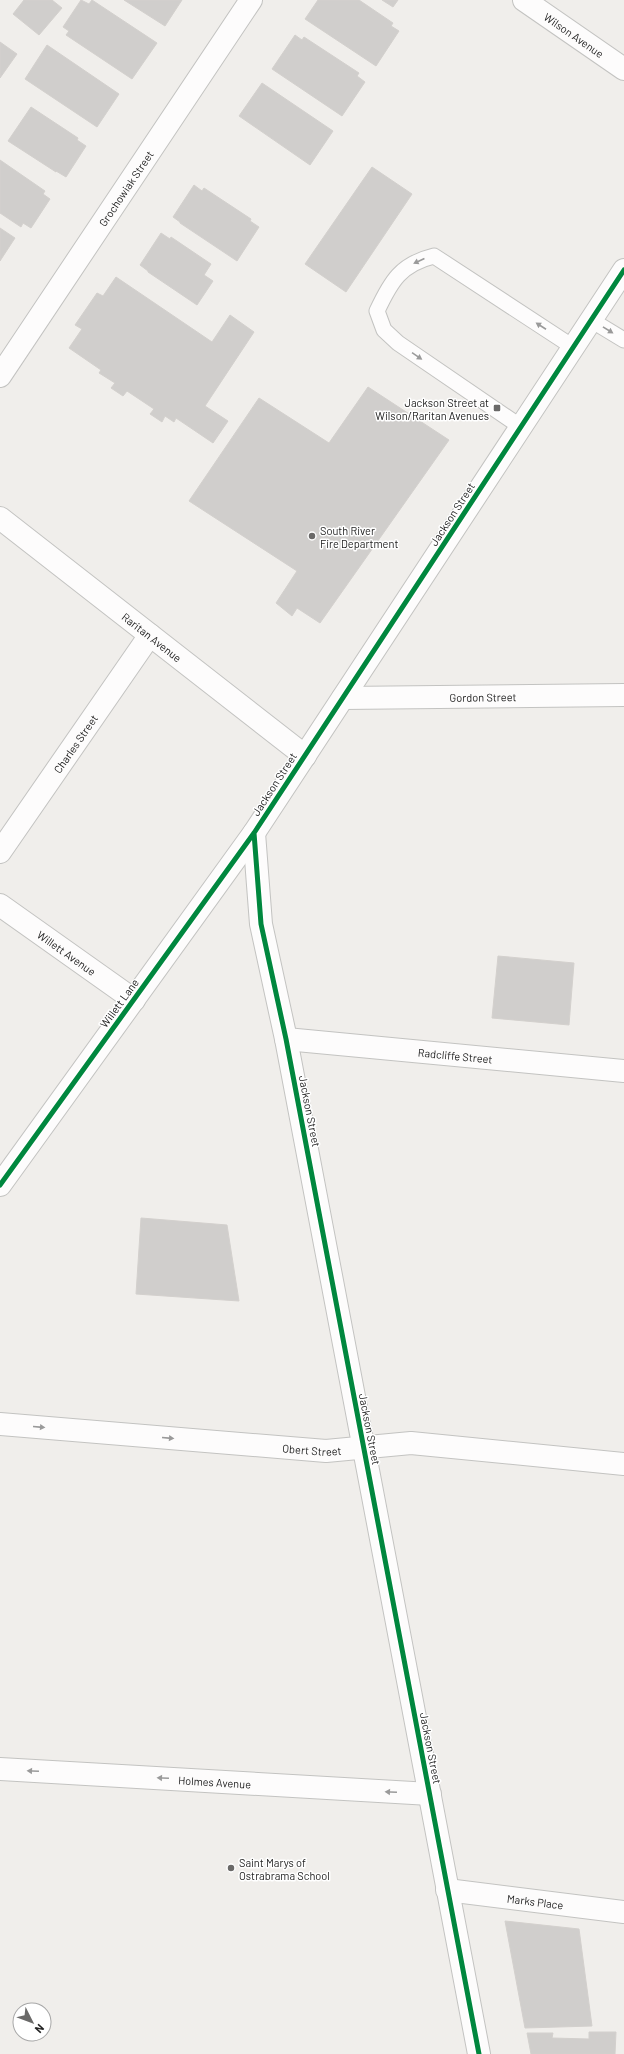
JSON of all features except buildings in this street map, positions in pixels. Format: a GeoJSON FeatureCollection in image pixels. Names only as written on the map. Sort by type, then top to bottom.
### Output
{"type":"FeatureCollection","features":[{"type":"Feature","properties":{"kind":"street","name":"Grochowiak Street"},"geometry":{"type":"LineString","coordinates":[[0,376],[251,0]]}},
{"type":"Feature","properties":{"kind":"street","name":"Wilson Avenue"},"geometry":{"type":"LineString","coordinates":[[524,0],[624,69]]}},
{"type":"Feature","properties":{"kind":"street","name":"Jackson Street"},"geometry":{"type":"LineString","coordinates":[[478,2054],[286,1038],[261,924],[254,833],[624,270]]}},
{"type":"Feature","properties":{"kind":"street","name":"Raritan Avenue"},"geometry":{"type":"LineString","coordinates":[[0,518],[305,756]]}},
{"type":"Feature","properties":{"kind":"street","name":"Charles Street"},"geometry":{"type":"LineString","coordinates":[[0,852],[150,635]]}},
{"type":"Feature","properties":{"kind":"street","name":"Gordon Street"},"geometry":{"type":"LineString","coordinates":[[343,698],[624,696]]}},
{"type":"Feature","properties":{"kind":"street","name":"Willett Lane"},"geometry":{"type":"LineString","coordinates":[[0,1185],[254,833]]}},
{"type":"Feature","properties":{"kind":"street","name":"Willett Avenue"},"geometry":{"type":"LineString","coordinates":[[0,905],[134,1000]]}},
{"type":"Feature","properties":{"kind":"street","name":"Radcliffe Street"},"geometry":{"type":"LineString","coordinates":[[286,1038],[624,1071]]}},
{"type":"Feature","properties":{"kind":"street","name":"Obert Street"},"geometry":{"type":"LineString","coordinates":[[0,1424],[326,1451],[364,1449],[411,1443],[624,1464]]}},
{"type":"Feature","properties":{"kind":"street","name":"Holmes Avenue"},"geometry":{"type":"LineString","coordinates":[[0,1769],[430,1794]]}},
{"type":"Feature","properties":{"kind":"street","name":"Marks Place"},"geometry":{"type":"LineString","coordinates":[[447,1890],[624,1912]]}},
{"type":"Feature","properties":{"kind":"lane"},"geometry":{"type":"LineString","coordinates":[[521,427],[398,343],[384,330],[377,311],[398,273],[419,260],[434,256],[573,347]]}},
{"type":"Feature","properties":{"kind":"lane"},"geometry":{"type":"LineString","coordinates":[[591,320],[624,340]]}},
{"type":"Feature","properties":{"kind":"cycle path"},"geometry":{"type":"LineString","coordinates":[[0,1185],[254,833],[624,270]]}},
{"type":"Feature","properties":{"kind":"cycle path"},"geometry":{"type":"LineString","coordinates":[[254,833],[261,924],[286,1039],[479,2054]]}},
{"type":"Feature","properties":{"kind":"place","name":"Jackson Street at Wilson/Raritan Avenues"},"geometry":{"type":"Point","coordinates":[497,408]}},
{"type":"Feature","properties":{"kind":"place","name":"South River Fire Department"},"geometry":{"type":"Point","coordinates":[312,536]}},
{"type":"Feature","properties":{"kind":"place","name":"Saint Marys of Ostrabrama School"},"geometry":{"type":"Point","coordinates":[231,1868]}}]}
